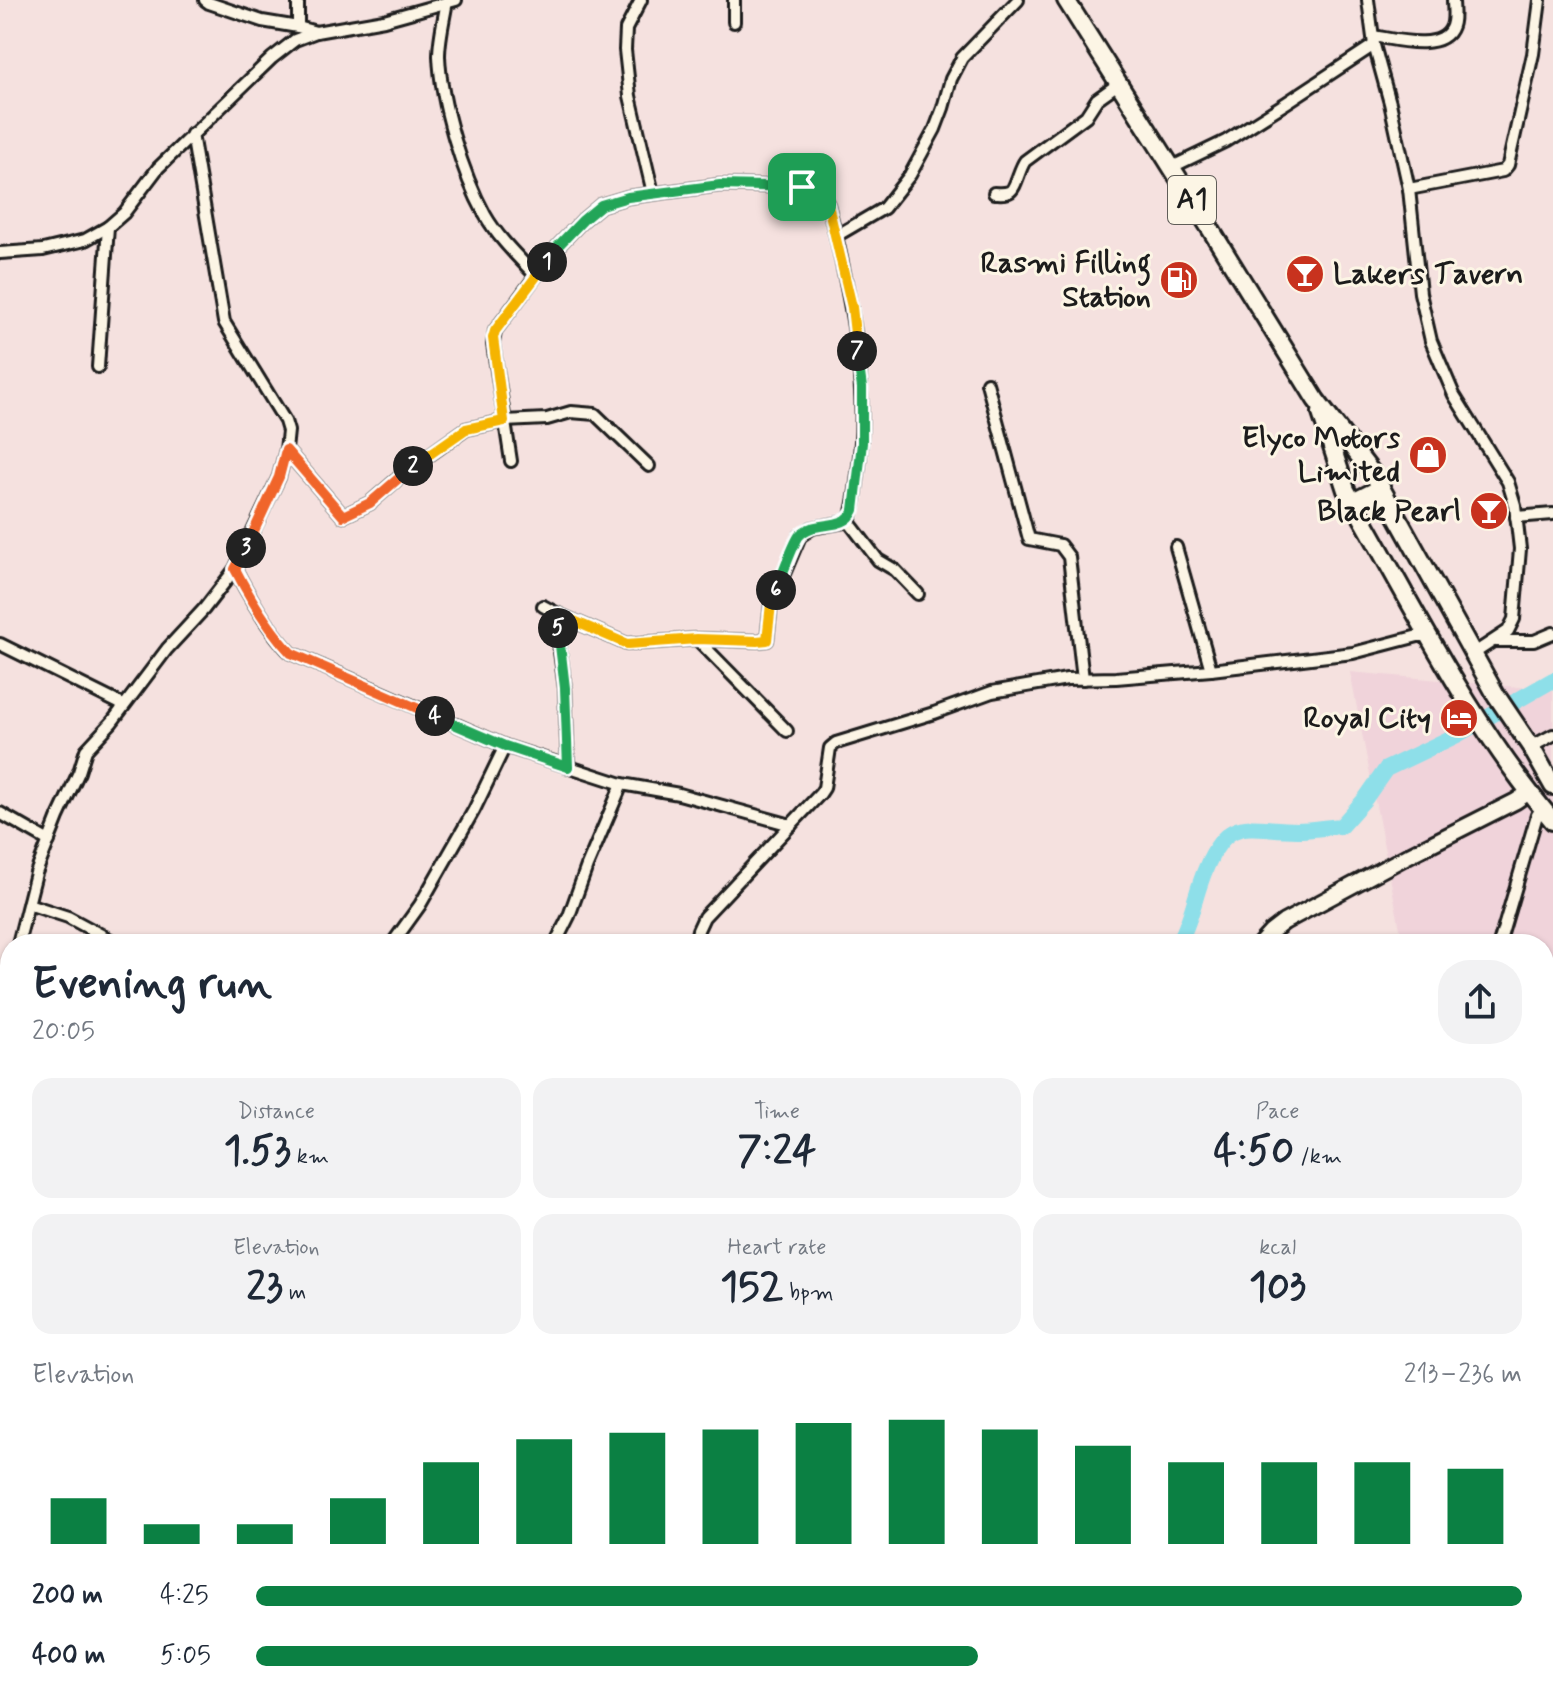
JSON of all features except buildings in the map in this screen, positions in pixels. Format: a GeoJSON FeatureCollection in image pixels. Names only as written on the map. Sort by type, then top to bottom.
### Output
{"type":"FeatureCollection","features":[{"type":"Feature","properties":{"kind":"highway","name":"A1"},"geometry":{"type":"LineString","coordinates":[[1066,0],[1316,400],[1381,488],[1496,695],[1553,786]]}},
{"type":"Feature","properties":{"kind":"highway","name":"A1"},"geometry":{"type":"LineString","coordinates":[[1316,400],[1346,490],[1469,705],[1545,818]]}},
{"type":"Feature","properties":{"kind":"highway"},"geometry":{"type":"LineString","coordinates":[[1353,502],[1381,488]]}},
{"type":"Feature","properties":{"kind":"main road"},"geometry":{"type":"LineString","coordinates":[[1269,934],[1284,922],[1529,792]]}},
{"type":"Feature","properties":{"kind":"street"},"geometry":{"type":"LineString","coordinates":[[205,0],[262,21],[316,32]]}},
{"type":"Feature","properties":{"kind":"street"},"geometry":{"type":"LineString","coordinates":[[298,0],[298,27]]}},
{"type":"Feature","properties":{"kind":"street"},"geometry":{"type":"LineString","coordinates":[[641,0],[626,29],[625,50],[630,96],[653,193]]}},
{"type":"Feature","properties":{"kind":"street"},"geometry":{"type":"LineString","coordinates":[[734,0],[734,22]]}},
{"type":"Feature","properties":{"kind":"street"},"geometry":{"type":"LineString","coordinates":[[836,236],[884,208],[910,175],[935,129],[951,79],[962,58],[1018,0]]}},
{"type":"Feature","properties":{"kind":"street"},"geometry":{"type":"LineString","coordinates":[[1368,0],[1374,40],[1409,189],[1420,293],[1431,341],[1454,395],[1508,482],[1515,505],[1520,549],[1514,619],[1508,631],[1473,654]]}},
{"type":"Feature","properties":{"kind":"street"},"geometry":{"type":"LineString","coordinates":[[1172,167],[1226,141],[1286,103],[1374,40],[1428,43],[1440,39],[1451,30],[1453,24],[1453,0]]}},
{"type":"Feature","properties":{"kind":"street"},"geometry":{"type":"LineString","coordinates":[[1409,189],[1506,169],[1533,54],[1540,0]]}},
{"type":"Feature","properties":{"kind":"street"},"geometry":{"type":"LineString","coordinates":[[452,1],[442,26],[439,54],[443,100],[463,164],[485,215],[509,248],[536,276]]}},
{"type":"Feature","properties":{"kind":"street"},"geometry":{"type":"LineString","coordinates":[[0,253],[43,250],[85,240],[108,227],[124,213],[158,168],[192,134],[295,40],[316,32],[384,20],[405,10],[452,1]]}},
{"type":"Feature","properties":{"kind":"street"},"geometry":{"type":"LineString","coordinates":[[994,193],[1014,189],[1025,161],[1086,116],[1097,99],[1118,84]]}},
{"type":"Feature","properties":{"kind":"street"},"geometry":{"type":"LineString","coordinates":[[20,934],[36,873],[86,750],[235,569],[279,477],[286,450],[288,431],[285,421],[224,322],[192,134]]}},
{"type":"Feature","properties":{"kind":"street"},"geometry":{"type":"LineString","coordinates":[[511,461],[493,338],[495,331],[558,246],[583,220],[601,205],[628,197],[720,185],[802,187],[822,193],[828,205],[852,307],[862,388],[862,443],[854,510],[850,518],[845,522],[812,528],[800,536],[771,604],[767,640],[697,639],[627,644],[543,606]]}},
{"type":"Feature","properties":{"kind":"street"},"geometry":{"type":"LineString","coordinates":[[98,367],[108,227]]}},
{"type":"Feature","properties":{"kind":"street"},"geometry":{"type":"LineString","coordinates":[[987,383],[1029,539],[1060,545],[1069,557],[1083,679]]}},
{"type":"Feature","properties":{"kind":"street"},"geometry":{"type":"LineString","coordinates":[[286,450],[343,516],[370,503],[408,470],[466,429],[504,421],[547,419],[571,412],[595,414],[649,466]]}},
{"type":"Feature","properties":{"kind":"street"},"geometry":{"type":"LineString","coordinates":[[1516,517],[1553,514]]}},
{"type":"Feature","properties":{"kind":"street"},"geometry":{"type":"LineString","coordinates":[[850,518],[849,522],[878,560],[895,570],[918,594]]}},
{"type":"Feature","properties":{"kind":"street"},"geometry":{"type":"LineString","coordinates":[[1176,547],[1211,670]]}},
{"type":"Feature","properties":{"kind":"street"},"geometry":{"type":"LineString","coordinates":[[235,569],[250,596],[291,653],[505,746],[622,784],[679,794],[791,825]]}},
{"type":"Feature","properties":{"kind":"street"},"geometry":{"type":"LineString","coordinates":[[558,614],[568,767]]}},
{"type":"Feature","properties":{"kind":"street"},"geometry":{"type":"LineString","coordinates":[[1496,641],[1534,641],[1553,633]]}},
{"type":"Feature","properties":{"kind":"street"},"geometry":{"type":"LineString","coordinates":[[697,934],[704,917],[824,788],[830,748],[836,743],[992,692],[1067,679],[1211,670],[1353,653],[1418,636],[1430,636]]}},
{"type":"Feature","properties":{"kind":"street"},"geometry":{"type":"LineString","coordinates":[[697,639],[787,731]]}},
{"type":"Feature","properties":{"kind":"street"},"geometry":{"type":"LineString","coordinates":[[0,644],[123,705]]}},
{"type":"Feature","properties":{"kind":"street"},"geometry":{"type":"LineString","coordinates":[[1531,747],[1553,735]]}},
{"type":"Feature","properties":{"kind":"street"},"geometry":{"type":"LineString","coordinates":[[399,934],[451,851],[505,746]]}},
{"type":"Feature","properties":{"kind":"street"},"geometry":{"type":"LineString","coordinates":[[560,934],[622,784]]}},
{"type":"Feature","properties":{"kind":"street"},"geometry":{"type":"LineString","coordinates":[[0,813],[49,841]]}},
{"type":"Feature","properties":{"kind":"street"},"geometry":{"type":"LineString","coordinates":[[1503,934],[1545,818]]}},
{"type":"Feature","properties":{"kind":"street"},"geometry":{"type":"LineString","coordinates":[[28,904],[68,917],[99,934]]}},
{"type":"Feature","properties":{"kind":"shaded area"},"geometry":{"type":"Polygon","coordinates":[[[1350,672],[1553,690],[1553,934],[1401,934],[1350,672]]]}},
{"type":"Feature","properties":{"kind":"waterway"},"geometry":{"type":"LineString","coordinates":[[1183,934],[1206,868],[1223,839],[1233,832],[1242,828],[1297,830],[1341,826],[1386,769],[1457,735],[1553,680]]}},
{"type":"Feature","properties":{"kind":"place","name":"Lakers Tavern"},"geometry":{"type":"Point","coordinates":[1305,274]}},
{"type":"Feature","properties":{"kind":"place","name":"Rasmi Filling Station"},"geometry":{"type":"Point","coordinates":[1179,280]}},
{"type":"Feature","properties":{"kind":"place","name":"Elyco Motors Limited"},"geometry":{"type":"Point","coordinates":[1428,455]}},
{"type":"Feature","properties":{"kind":"place","name":"Black Pearl"},"geometry":{"type":"Point","coordinates":[1489,511]}},
{"type":"Feature","properties":{"kind":"place","name":"Royal City"},"geometry":{"type":"Point","coordinates":[1459,718]}},
{"type":"Feature","properties":{"kind":"route"},"geometry":{"type":"LineString","coordinates":[[720,185],[802,187],[822,193],[836,236],[852,307],[862,388],[862,443],[854,510],[845,522],[812,528],[800,536],[771,604],[767,640],[697,639],[627,644],[558,614],[568,767],[505,746],[291,653],[285,647],[235,569],[279,477],[286,450],[343,516],[370,503],[408,470],[466,429],[504,421],[493,344],[495,331],[558,246],[601,205],[628,197],[720,185]]}}]}
